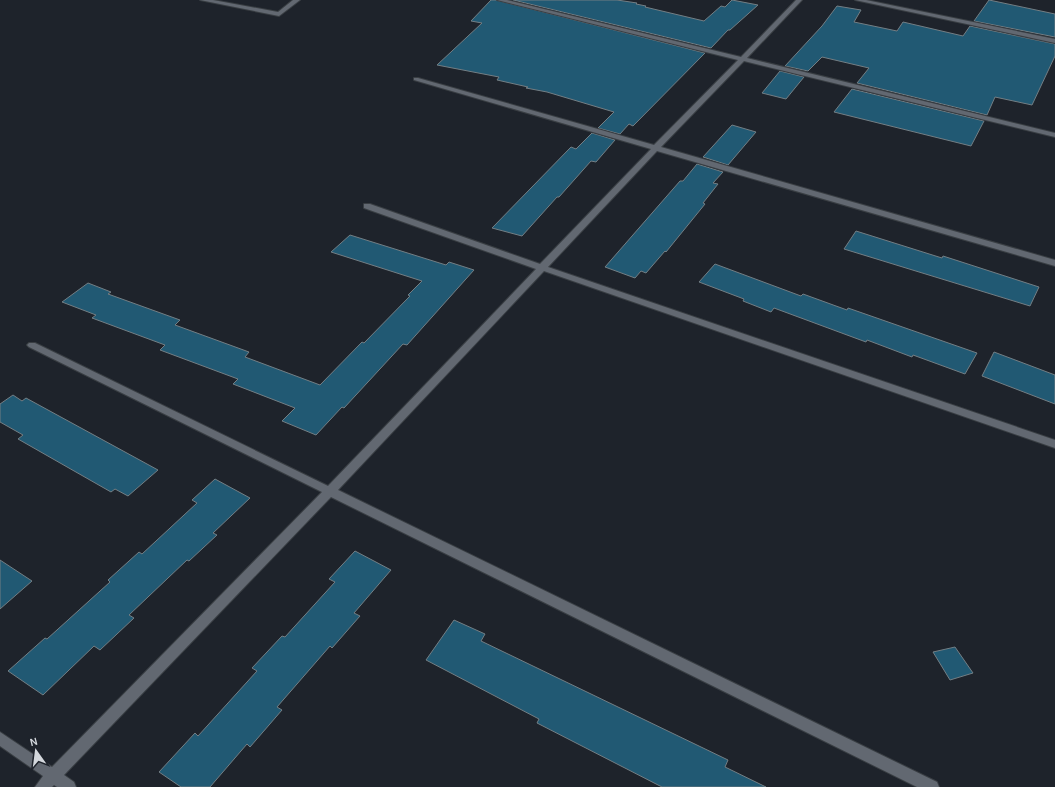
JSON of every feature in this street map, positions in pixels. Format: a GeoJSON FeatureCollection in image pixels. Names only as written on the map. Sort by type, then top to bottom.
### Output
{"type":"FeatureCollection","features":[{"type":"Feature","properties":{"kind":"street"},"geometry":{"type":"LineString","coordinates":[[203,0],[279,14],[297,0]]}},
{"type":"Feature","properties":{"kind":"street"},"geometry":{"type":"LineString","coordinates":[[500,0],[1055,135]]}},
{"type":"Feature","properties":{"kind":"street"},"geometry":{"type":"LineString","coordinates":[[42,787],[329,492],[799,0]]}},
{"type":"Feature","properties":{"kind":"street"},"geometry":{"type":"LineString","coordinates":[[858,0],[1055,41]]}},
{"type":"Feature","properties":{"kind":"street"},"geometry":{"type":"LineString","coordinates":[[416,79],[1055,263]]}},
{"type":"Feature","properties":{"kind":"street"},"geometry":{"type":"LineString","coordinates":[[367,206],[542,268],[1055,444]]}},
{"type":"Feature","properties":{"kind":"street"},"geometry":{"type":"LineString","coordinates":[[32,345],[932,787]]}},
{"type":"Feature","properties":{"kind":"street"},"geometry":{"type":"LineString","coordinates":[[0,738],[69,787]]}},
{"type":"Feature","properties":{"kind":"building"},"geometry":{"type":"Polygon","coordinates":[[[491,0],[496,0],[705,53],[633,126],[629,124],[620,134],[598,128],[614,112],[547,92],[497,80],[499,77],[437,65],[482,23],[471,21],[491,0]]]}},
{"type":"Feature","properties":{"kind":"building"},"geometry":{"type":"Polygon","coordinates":[[[513,0],[617,0],[637,3],[636,4],[646,6],[645,7],[704,21],[721,6],[725,7],[732,0],[758,5],[730,30],[728,30],[711,48],[513,0]]]}},
{"type":"Feature","properties":{"kind":"building"},"geometry":{"type":"Polygon","coordinates":[[[989,0],[1055,14],[1055,37],[974,21],[989,0]]]}},
{"type":"Feature","properties":{"kind":"building"},"geometry":{"type":"Polygon","coordinates":[[[837,6],[861,10],[854,22],[897,31],[903,22],[963,36],[970,26],[1055,44],[1055,56],[1032,105],[995,97],[987,115],[857,83],[869,68],[822,57],[808,71],[785,66],[822,26],[837,6]]]}},
{"type":"Feature","properties":{"kind":"building"},"geometry":{"type":"Polygon","coordinates":[[[780,71],[804,77],[786,99],[762,93],[780,71]]]}},
{"type":"Feature","properties":{"kind":"building"},"geometry":{"type":"Polygon","coordinates":[[[852,89],[984,121],[971,146],[834,112],[852,89]]]}},
{"type":"Feature","properties":{"kind":"building"},"geometry":{"type":"Polygon","coordinates":[[[732,125],[756,132],[728,165],[703,157],[732,125]]]}},
{"type":"Feature","properties":{"kind":"building"},"geometry":{"type":"Polygon","coordinates":[[[592,133],[615,140],[596,162],[591,161],[522,236],[492,228],[571,147],[576,149],[592,133]]]}},
{"type":"Feature","properties":{"kind":"building"},"geometry":{"type":"Polygon","coordinates":[[[697,164],[723,172],[713,183],[718,184],[703,203],[705,204],[666,252],[665,251],[646,273],[641,271],[635,278],[605,267],[680,181],[683,181],[697,164]]]}},
{"type":"Feature","properties":{"kind":"building"},"geometry":{"type":"Polygon","coordinates":[[[856,231],[942,258],[943,256],[1039,287],[1030,306],[844,249],[856,231]]]}},
{"type":"Feature","properties":{"kind":"building"},"geometry":{"type":"Polygon","coordinates":[[[350,235],[446,265],[449,262],[474,270],[407,345],[403,344],[344,408],[342,407],[316,435],[282,421],[295,408],[233,384],[238,379],[160,350],[165,345],[92,318],[96,315],[62,302],[88,283],[111,292],[108,294],[180,320],[175,325],[249,352],[245,357],[320,385],[362,342],[364,343],[410,296],[408,295],[422,281],[331,252],[350,235]]]}},
{"type":"Feature","properties":{"kind":"building"},"geometry":{"type":"Polygon","coordinates":[[[715,264],[801,296],[803,294],[847,310],[848,308],[977,353],[965,374],[913,355],[912,357],[867,340],[866,342],[774,308],[771,312],[743,301],[744,299],[699,282],[715,264]]]}},
{"type":"Feature","properties":{"kind":"building"},"geometry":{"type":"Polygon","coordinates":[[[994,352],[1055,375],[1055,404],[982,376],[994,352]]]}},
{"type":"Feature","properties":{"kind":"building"},"geometry":{"type":"Polygon","coordinates":[[[13,395],[22,401],[26,398],[158,470],[128,496],[115,489],[111,492],[18,439],[23,435],[0,422],[0,404],[13,395]]]}},
{"type":"Feature","properties":{"kind":"building"},"geometry":{"type":"Polygon","coordinates":[[[215,479],[250,498],[213,533],[217,535],[189,561],[187,560],[129,615],[134,618],[100,650],[94,646],[43,695],[8,671],[45,638],[47,639],[110,582],[108,580],[139,552],[142,554],[197,503],[192,500],[215,479]]]}},
{"type":"Feature","properties":{"kind":"building"},"geometry":{"type":"Polygon","coordinates":[[[355,551],[391,570],[354,613],[360,616],[332,648],[330,646],[277,707],[282,710],[250,747],[247,744],[210,787],[181,787],[159,772],[195,733],[198,736],[257,671],[252,668],[282,636],[285,637],[335,582],[329,579],[355,551]]]}},
{"type":"Feature","properties":{"kind":"building"},"geometry":{"type":"Polygon","coordinates":[[[0,560],[32,581],[0,609],[0,560]]]}},
{"type":"Feature","properties":{"kind":"building"},"geometry":{"type":"Polygon","coordinates":[[[454,620],[485,634],[481,641],[728,760],[725,767],[766,787],[662,787],[537,723],[539,719],[426,660],[454,620]]]}},
{"type":"Feature","properties":{"kind":"building"},"geometry":{"type":"Polygon","coordinates":[[[955,647],[973,673],[950,680],[933,652],[955,647]]]}}]}
